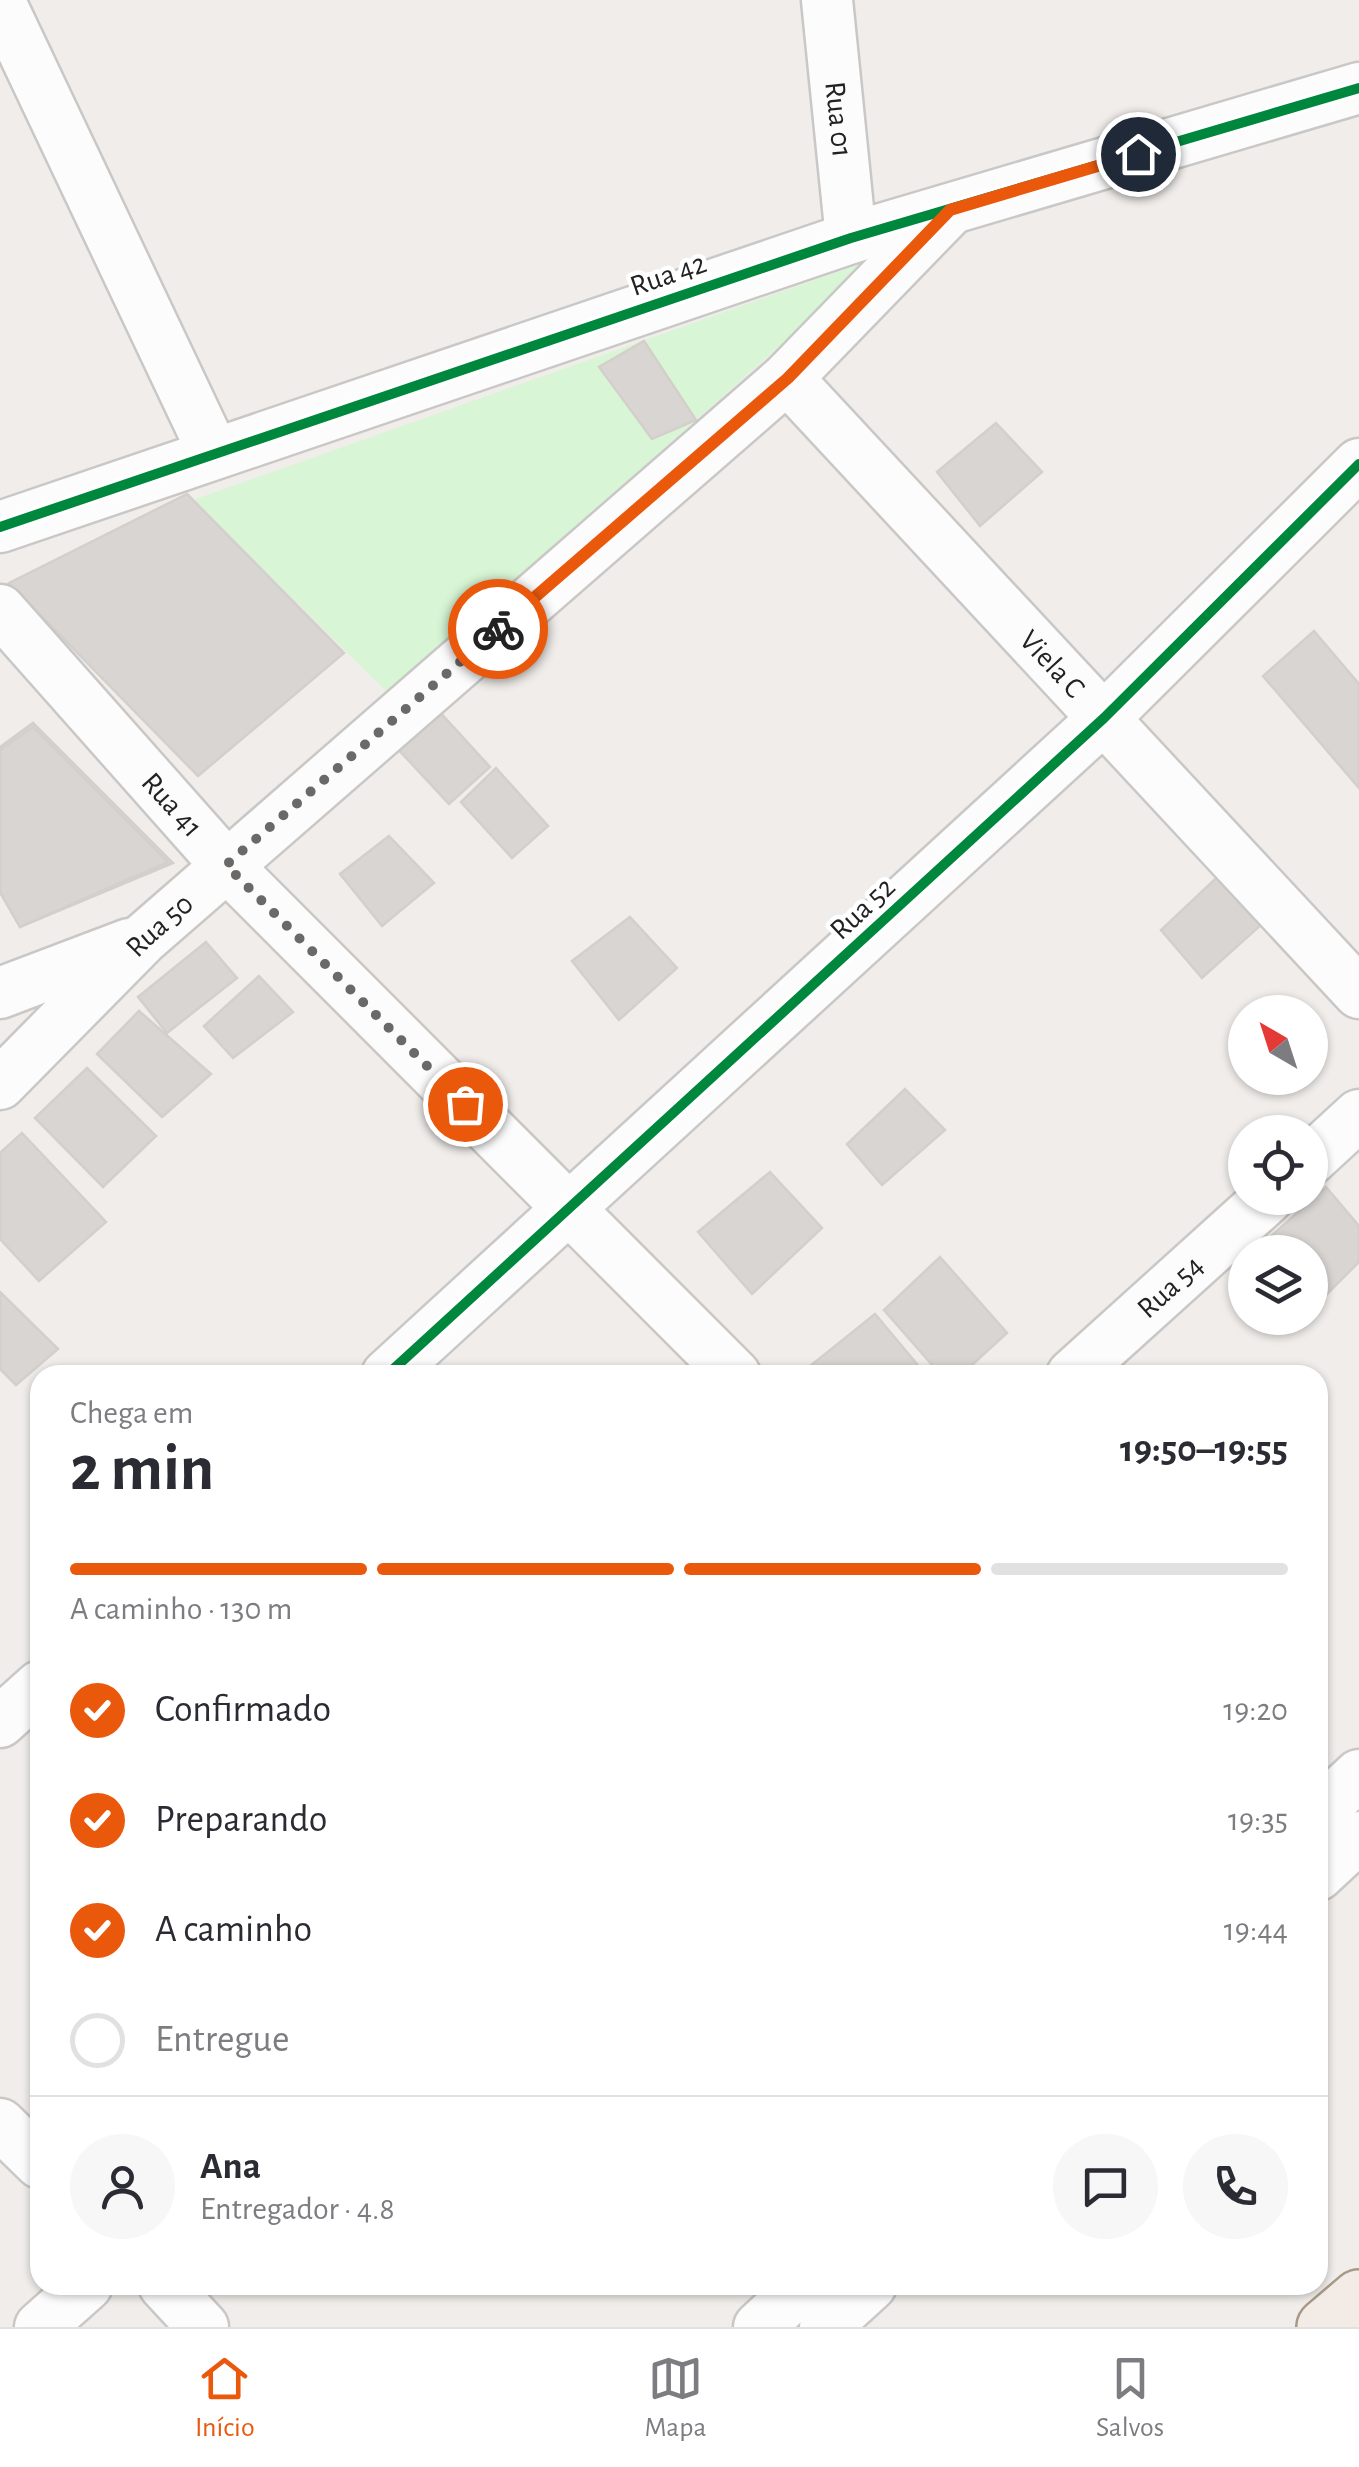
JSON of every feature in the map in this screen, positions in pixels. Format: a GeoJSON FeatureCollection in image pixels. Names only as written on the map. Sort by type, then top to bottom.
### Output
{"type":"FeatureCollection","features":[{"type":"Feature","properties":{"kind":"main road"},"geometry":{"type":"LineString","coordinates":[[1325,2327],[1359,2298]]}},
{"type":"Feature","properties":{"kind":"street","name":"Rua 01"},"geometry":{"type":"LineString","coordinates":[[827,0],[851,238]]}},
{"type":"Feature","properties":{"kind":"street"},"geometry":{"type":"LineString","coordinates":[[0,2],[214,454]]}},
{"type":"Feature","properties":{"kind":"street","name":"Rua 42"},"geometry":{"type":"LineString","coordinates":[[0,526],[851,238],[1359,88]]}},
{"type":"Feature","properties":{"kind":"street","name":"Rua 50"},"geometry":{"type":"LineString","coordinates":[[0,1084],[18,1057],[143,939],[788,378],[950,210]]}},
{"type":"Feature","properties":{"kind":"street","name":"Viela C"},"geometry":{"type":"LineString","coordinates":[[788,378],[1359,993]]}},
{"type":"Feature","properties":{"kind":"street","name":"Rua 52"},"geometry":{"type":"LineString","coordinates":[[398,1365],[1104,718],[1359,464]]}},
{"type":"Feature","properties":{"kind":"street","name":"Rua 41"},"geometry":{"type":"LineString","coordinates":[[0,610],[226,865],[724,1365]]}},
{"type":"Feature","properties":{"kind":"street"},"geometry":{"type":"LineString","coordinates":[[0,993],[143,939]]}},
{"type":"Feature","properties":{"kind":"street"},"geometry":{"type":"LineString","coordinates":[[1328,1143],[1359,1115]]}},
{"type":"Feature","properties":{"kind":"street","name":"Rua 54"},"geometry":{"type":"LineString","coordinates":[[1083,1365],[1249,1215]]}},
{"type":"Feature","properties":{"kind":"street"},"geometry":{"type":"LineString","coordinates":[[0,1722],[30,1695]]}},
{"type":"Feature","properties":{"kind":"street"},"geometry":{"type":"LineString","coordinates":[[1328,1804],[1359,1775]]}},
{"type":"Feature","properties":{"kind":"street"},"geometry":{"type":"LineString","coordinates":[[1328,1865],[1359,1836]]}},
{"type":"Feature","properties":{"kind":"street"},"geometry":{"type":"LineString","coordinates":[[0,2124],[30,2152]]}},
{"type":"Feature","properties":{"kind":"street"},"geometry":{"type":"LineString","coordinates":[[40,2327],[76,2295]]}},
{"type":"Feature","properties":{"kind":"street"},"geometry":{"type":"LineString","coordinates":[[173,2295],[202,2327]]}},
{"type":"Feature","properties":{"kind":"street"},"geometry":{"type":"LineString","coordinates":[[759,2327],[793,2295]]}},
{"type":"Feature","properties":{"kind":"street"},"geometry":{"type":"LineString","coordinates":[[825,2327],[860,2295]]}},
{"type":"Feature","properties":{"kind":"green space"},"geometry":{"type":"Polygon","coordinates":[[[880,257],[388,693],[193,500],[880,257]]]}},
{"type":"Feature","properties":{"kind":"building"},"geometry":{"type":"Polygon","coordinates":[[[644,341],[696,420],[652,439],[599,367],[644,341]]]}},
{"type":"Feature","properties":{"kind":"building"},"geometry":{"type":"Polygon","coordinates":[[[996,423],[1042,472],[980,526],[937,472],[996,423]]]}},
{"type":"Feature","properties":{"kind":"building"},"geometry":{"type":"Polygon","coordinates":[[[187,494],[344,653],[198,776],[9,583],[187,494]]]}},
{"type":"Feature","properties":{"kind":"building"},"geometry":{"type":"Polygon","coordinates":[[[1314,631],[1359,684],[1359,788],[1263,676],[1314,631]]]}},
{"type":"Feature","properties":{"kind":"building"},"geometry":{"type":"Polygon","coordinates":[[[437,709],[490,767],[449,804],[396,747],[437,709]]]}},
{"type":"Feature","properties":{"kind":"building"},"geometry":{"type":"Polygon","coordinates":[[[33,723],[173,863],[20,927],[0,892],[0,747],[33,723]]]}},
{"type":"Feature","properties":{"kind":"building"},"geometry":{"type":"Polygon","coordinates":[[[33,727],[168,862],[20,927],[0,892],[0,750],[33,727]]]}},
{"type":"Feature","properties":{"kind":"building"},"geometry":{"type":"Polygon","coordinates":[[[496,768],[548,826],[512,858],[461,802],[496,768]]]}},
{"type":"Feature","properties":{"kind":"building"},"geometry":{"type":"Polygon","coordinates":[[[389,836],[434,883],[382,926],[340,874],[389,836]]]}},
{"type":"Feature","properties":{"kind":"building"},"geometry":{"type":"Polygon","coordinates":[[[1229,866],[1273,914],[1202,978],[1161,930],[1229,866]]]}},
{"type":"Feature","properties":{"kind":"building"},"geometry":{"type":"Polygon","coordinates":[[[630,917],[677,968],[619,1020],[572,961],[630,917]]]}},
{"type":"Feature","properties":{"kind":"building"},"geometry":{"type":"Polygon","coordinates":[[[206,942],[237,978],[167,1033],[138,997],[206,942]]]}},
{"type":"Feature","properties":{"kind":"building"},"geometry":{"type":"Polygon","coordinates":[[[259,976],[293,1012],[233,1058],[204,1026],[259,976]]]}},
{"type":"Feature","properties":{"kind":"building"},"geometry":{"type":"Polygon","coordinates":[[[139,1011],[211,1074],[162,1117],[97,1054],[139,1011]]]}},
{"type":"Feature","properties":{"kind":"building"},"geometry":{"type":"Polygon","coordinates":[[[87,1068],[156,1136],[103,1187],[35,1118],[87,1068]]]}},
{"type":"Feature","properties":{"kind":"building"},"geometry":{"type":"Polygon","coordinates":[[[905,1089],[945,1130],[882,1185],[847,1144],[905,1089]]]}},
{"type":"Feature","properties":{"kind":"building"},"geometry":{"type":"Polygon","coordinates":[[[22,1133],[106,1222],[39,1281],[0,1239],[0,1153],[22,1133]]]}},
{"type":"Feature","properties":{"kind":"building"},"geometry":{"type":"Polygon","coordinates":[[[770,1172],[822,1228],[752,1294],[698,1232],[770,1172]]]}},
{"type":"Feature","properties":{"kind":"building"},"geometry":{"type":"Polygon","coordinates":[[[1328,1189],[1359,1226],[1359,1262],[1328,1293],[1328,1235],[1272,1235],[1295,1215],[1328,1215],[1328,1189]]]}},
{"type":"Feature","properties":{"kind":"building"},"geometry":{"type":"Polygon","coordinates":[[[940,1257],[1007,1333],[972,1365],[932,1365],[884,1310],[940,1257]]]}},
{"type":"Feature","properties":{"kind":"building"},"geometry":{"type":"Polygon","coordinates":[[[0,1292],[58,1349],[39,1365],[30,1365],[30,1373],[16,1385],[0,1369],[0,1292]]]}},
{"type":"Feature","properties":{"kind":"building"},"geometry":{"type":"Polygon","coordinates":[[[875,1314],[917,1364],[916,1365],[811,1365],[875,1314]]]}},
{"type":"Feature","properties":{"kind":"cycle path"},"geometry":{"type":"LineString","coordinates":[[0,527],[851,238],[1359,88]]}},
{"type":"Feature","properties":{"kind":"cycle path"},"geometry":{"type":"LineString","coordinates":[[398,1365],[1104,718],[1359,464]]}},
{"type":"Feature","properties":{"kind":"way so far"},"geometry":{"type":"LineString","coordinates":[[465,1104],[226,865],[498,629]]}},
{"type":"Feature","properties":{"kind":"route"},"geometry":{"type":"LineString","coordinates":[[498,629],[788,378],[950,210],[1138,154]]}}]}
